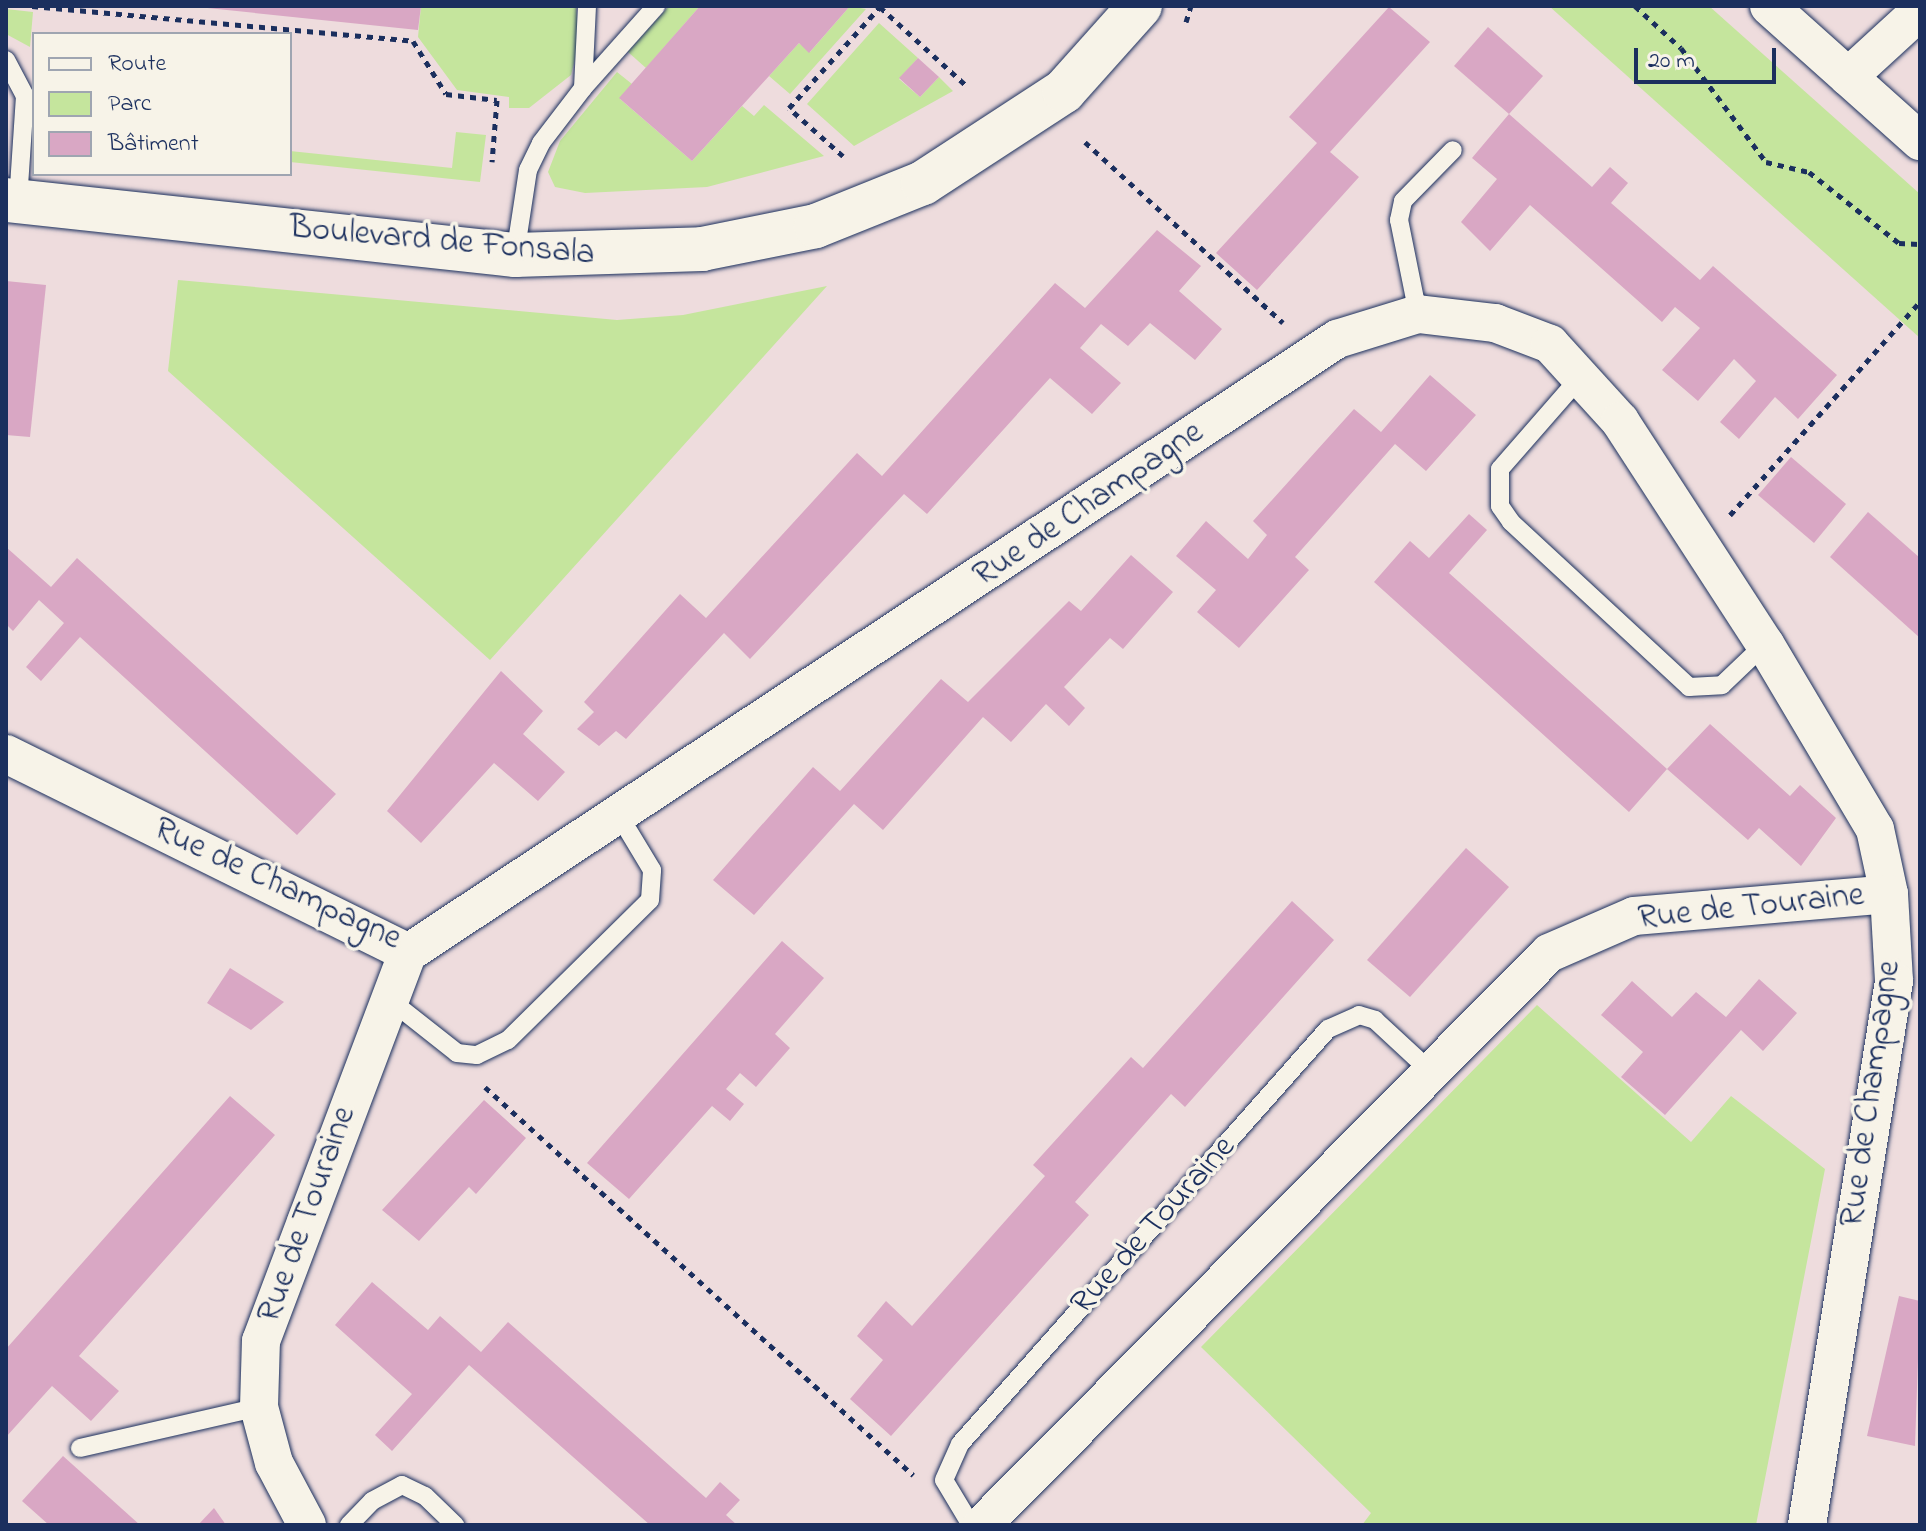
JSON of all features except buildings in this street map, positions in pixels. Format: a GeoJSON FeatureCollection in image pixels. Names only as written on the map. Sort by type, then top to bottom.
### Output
{"type":"FeatureCollection","features":[{"type":"Feature","properties":{"kind":"street","name":"Boulevard de Fonsala"},"geometry":{"type":"LineString","coordinates":[[12,201],[515,255],[702,249],[842,215],[923,183],[1000,138],[1064,91],[1140,6]]}},
{"type":"Feature","properties":{"kind":"street"},"geometry":{"type":"LineString","coordinates":[[1769,6],[1920,141]]}},
{"type":"Feature","properties":{"kind":"street"},"geometry":{"type":"LineString","coordinates":[[1848,77],[1920,11]]}},
{"type":"Feature","properties":{"kind":"street","name":"Rue de Champagne"},"geometry":{"type":"LineString","coordinates":[[6,754],[408,953],[620,817],[1337,339],[1418,314],[1495,323],[1550,344],[1583,374],[1697,540],[1765,644],[1875,829],[1889,894],[1894,981],[1807,1525]]}},
{"type":"Feature","properties":{"kind":"street","name":"Rue de Touraine"},"geometry":{"type":"LineString","coordinates":[[982,1525],[1516,980],[1549,953],[1588,932],[1634,916],[1889,894]]}},
{"type":"Feature","properties":{"kind":"street","name":"Rue de Touraine"},"geometry":{"type":"LineString","coordinates":[[307,1525],[274,1463],[259,1407],[261,1341],[280,1278],[408,953]]}},
{"type":"Feature","properties":{"kind":"lane"},"geometry":{"type":"LineString","coordinates":[[583,88],[587,6]]}},
{"type":"Feature","properties":{"kind":"lane"},"geometry":{"type":"LineString","coordinates":[[515,255],[528,170],[583,88],[656,6]]}},
{"type":"Feature","properties":{"kind":"lane"},"geometry":{"type":"LineString","coordinates":[[6,60],[25,96],[12,201]]}},
{"type":"Feature","properties":{"kind":"lane"},"geometry":{"type":"LineString","coordinates":[[1418,314],[1399,220],[1403,201],[1453,150]]}},
{"type":"Feature","properties":{"kind":"lane"},"geometry":{"type":"LineString","coordinates":[[1583,374],[1500,469],[1500,506],[1511,522],[1689,687],[1722,685],[1765,644]]}},
{"type":"Feature","properties":{"kind":"lane"},"geometry":{"type":"LineString","coordinates":[[477,1055],[508,1040],[650,900],[652,870],[620,817]]}},
{"type":"Feature","properties":{"kind":"lane","name":"Rue de Champagne"},"geometry":{"type":"LineString","coordinates":[[390,1000],[448,1048],[477,1055]]}},
{"type":"Feature","properties":{"kind":"lane","name":"Rue de Touraine"},"geometry":{"type":"LineString","coordinates":[[944,1480],[960,1444],[1328,1029],[1359,1015],[1375,1020],[1428,1069]]}},
{"type":"Feature","properties":{"kind":"lane"},"geometry":{"type":"LineString","coordinates":[[80,1448],[259,1407]]}},
{"type":"Feature","properties":{"kind":"lane"},"geometry":{"type":"LineString","coordinates":[[944,1480],[971,1525]]}},
{"type":"Feature","properties":{"kind":"lane"},"geometry":{"type":"LineString","coordinates":[[349,1525],[372,1501],[402,1485],[425,1496],[455,1525]]}},
{"type":"Feature","properties":{"kind":"path"},"geometry":{"type":"LineString","coordinates":[[32,6],[413,41],[446,94],[497,100],[491,178]]}},
{"type":"Feature","properties":{"kind":"path"},"geometry":{"type":"LineString","coordinates":[[1635,6],[1681,48],[1766,162],[1809,172],[1899,243],[1919,244]]}},
{"type":"Feature","properties":{"kind":"path"},"geometry":{"type":"LineString","coordinates":[[843,156],[789,108],[881,7],[968,87]]}},
{"type":"Feature","properties":{"kind":"path"},"geometry":{"type":"LineString","coordinates":[[1085,142],[1317,353]]}},
{"type":"Feature","properties":{"kind":"path"},"geometry":{"type":"LineString","coordinates":[[1697,540],[1725,520],[1920,302]]}},
{"type":"Feature","properties":{"kind":"path"},"geometry":{"type":"LineString","coordinates":[[477,1055],[486,1090],[909,1473],[944,1480]]}},
{"type":"Feature","properties":{"kind":"green space"},"geometry":{"type":"Polygon","coordinates":[[[421,6],[576,6],[579,43],[571,75],[529,108],[509,108],[509,97],[457,90],[418,37],[421,6]]]}},
{"type":"Feature","properties":{"kind":"green space"},"geometry":{"type":"Polygon","coordinates":[[[669,6],[700,6],[646,68],[628,52],[669,6]]]}},
{"type":"Feature","properties":{"kind":"green space"},"geometry":{"type":"Polygon","coordinates":[[[850,6],[866,9],[790,94],[769,76],[799,43],[810,52],[850,6]]]}},
{"type":"Feature","properties":{"kind":"green space"},"geometry":{"type":"Polygon","coordinates":[[[1549,6],[1709,6],[1920,194],[1920,338],[1549,6]]]}},
{"type":"Feature","properties":{"kind":"green space"},"geometry":{"type":"Polygon","coordinates":[[[6,9],[33,12],[30,47],[6,34],[6,9]]]}},
{"type":"Feature","properties":{"kind":"green space"},"geometry":{"type":"Polygon","coordinates":[[[879,23],[918,58],[899,79],[920,97],[939,77],[953,91],[854,146],[807,104],[879,23]]]}},
{"type":"Feature","properties":{"kind":"green space"},"geometry":{"type":"Polygon","coordinates":[[[617,72],[632,84],[620,99],[692,161],[742,106],[754,116],[764,105],[824,156],[707,187],[585,193],[555,187],[548,172],[560,141],[617,72]]]}},
{"type":"Feature","properties":{"kind":"green space"},"geometry":{"type":"Polygon","coordinates":[[[456,132],[486,135],[480,182],[292,162],[292,151],[452,168],[456,132]]]}},
{"type":"Feature","properties":{"kind":"green space"},"geometry":{"type":"Polygon","coordinates":[[[178,280],[617,320],[683,315],[827,286],[490,660],[168,371],[178,280]]]}},
{"type":"Feature","properties":{"kind":"green space"},"geometry":{"type":"Polygon","coordinates":[[[1537,1005],[1691,1142],[1731,1096],[1825,1169],[1756,1525],[1362,1525],[1371,1513],[1201,1347],[1537,1005]]]}}]}
